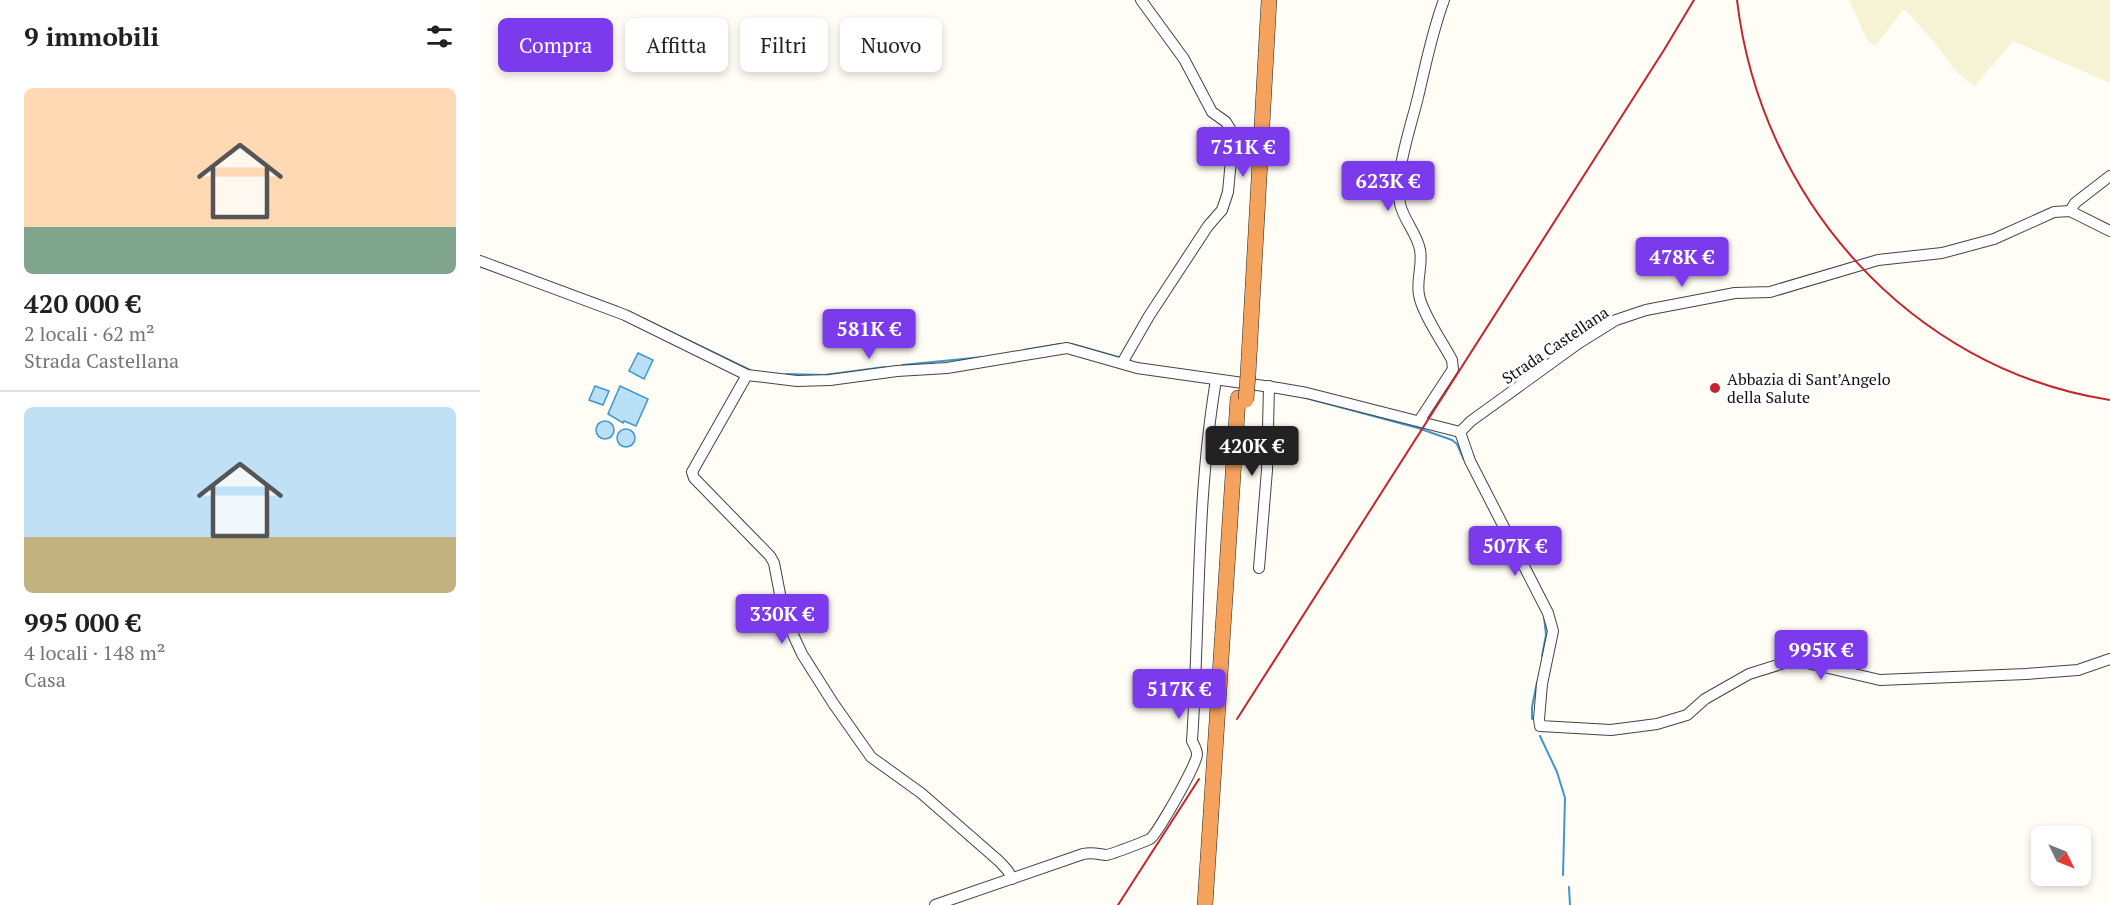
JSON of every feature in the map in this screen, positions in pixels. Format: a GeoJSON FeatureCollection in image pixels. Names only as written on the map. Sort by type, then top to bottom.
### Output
{"type":"FeatureCollection","features":[{"type":"Feature","properties":{"kind":"highway"},"geometry":{"type":"LineString","coordinates":[[1213,905],[1267,2]]}},
{"type":"Feature","properties":{"kind":"highway"},"geometry":{"type":"LineString","coordinates":[[1204,905],[1242,399]]}},
{"type":"Feature","properties":{"kind":"street"},"geometry":{"type":"LineString","coordinates":[[1124,359],[1208,226],[1222,210],[1228,192],[1231,160],[1232,132],[1226,122],[1212,112],[1184,59],[1141,0]]}},
{"type":"Feature","properties":{"kind":"street"},"geometry":{"type":"LineString","coordinates":[[1419,421],[1453,369],[1452,360],[1423,307],[1419,294],[1420,250],[1403,215],[1399,189],[1409,125],[1418,98],[1432,33],[1444,0]]}},
{"type":"Feature","properties":{"kind":"street"},"geometry":{"type":"LineString","coordinates":[[2110,176],[2075,203],[2070,210],[2110,231]]}},
{"type":"Feature","properties":{"kind":"street","name":"Strada Castellana"},"geometry":{"type":"LineString","coordinates":[[1460,432],[1551,363],[1616,320],[1646,310],[1735,293],[1770,292],[1878,260],[1942,253],[1994,239],[2054,212],[2070,210]]}},
{"type":"Feature","properties":{"kind":"street"},"geometry":{"type":"LineString","coordinates":[[480,261],[625,315],[747,375],[797,381],[830,380],[897,371],[947,368],[1067,348],[1124,359],[1137,368],[1307,393],[1460,432],[1470,461],[1548,613],[1552,631],[1542,684],[1540,726],[1611,730],[1657,724],[1687,715],[1705,699],[1749,674],[1794,660],[1880,680],[2078,670],[2110,659]]}},
{"type":"Feature","properties":{"kind":"street"},"geometry":{"type":"LineString","coordinates":[[747,375],[692,475],[770,556],[774,563],[784,615],[802,654],[833,703],[872,757],[921,793],[1000,862],[1012,879]]}},
{"type":"Feature","properties":{"kind":"street"},"geometry":{"type":"LineString","coordinates":[[935,905],[1083,854],[1092,852],[1113,854],[1153,837],[1196,763],[1198,752],[1192,741],[1201,544],[1205,473],[1216,380]]}},
{"type":"Feature","properties":{"kind":"street"},"geometry":{"type":"LineString","coordinates":[[1260,568],[1267,470],[1269,386]]}},
{"type":"Feature","properties":{"kind":"shaded area"},"geometry":{"type":"Polygon","coordinates":[[[1849,0],[2110,0],[2110,83],[2013,41],[1974,87],[1953,68],[1936,44],[1906,11],[1903,10],[1875,46],[1867,40],[1849,0]]]}},
{"type":"Feature","properties":{"kind":"water"},"geometry":{"type":"Polygon","coordinates":[[[638,353],[653,360],[644,379],[629,371],[638,353]]]}},
{"type":"Feature","properties":{"kind":"water"},"geometry":{"type":"Polygon","coordinates":[[[595,386],[609,391],[603,405],[589,400],[595,386]]]}},
{"type":"Feature","properties":{"kind":"water"},"geometry":{"type":"Polygon","coordinates":[[[620,386],[648,399],[636,426],[624,421],[623,423],[608,414],[620,386]]]}},
{"type":"Feature","properties":{"kind":"water"},"geometry":{"type":"Polygon","coordinates":[[[605,421],[611,424],[614,430],[611,436],[605,439],[599,436],[596,430],[599,424],[605,421]]]}},
{"type":"Feature","properties":{"kind":"water"},"geometry":{"type":"Polygon","coordinates":[[[626,429],[632,432],[635,438],[632,444],[626,447],[620,444],[617,438],[620,432],[626,429]]]}},
{"type":"Feature","properties":{"kind":"waterway"},"geometry":{"type":"LineString","coordinates":[[480,256],[618,307]]}},
{"type":"Feature","properties":{"kind":"waterway"},"geometry":{"type":"LineString","coordinates":[[642,318],[750,370]]}},
{"type":"Feature","properties":{"kind":"waterway"},"geometry":{"type":"LineString","coordinates":[[1024,350],[1060,344]]}},
{"type":"Feature","properties":{"kind":"waterway"},"geometry":{"type":"LineString","coordinates":[[1072,344],[1118,357]]}},
{"type":"Feature","properties":{"kind":"waterway"},"geometry":{"type":"LineString","coordinates":[[902,365],[983,357]]}},
{"type":"Feature","properties":{"kind":"waterway"},"geometry":{"type":"LineString","coordinates":[[786,374],[824,375],[885,367]]}},
{"type":"Feature","properties":{"kind":"waterway"},"geometry":{"type":"LineString","coordinates":[[1302,397],[1418,428],[1452,440],[1457,444],[1464,460]]}},
{"type":"Feature","properties":{"kind":"waterway"},"geometry":{"type":"LineString","coordinates":[[1542,656],[1546,635],[1544,617]]}},
{"type":"Feature","properties":{"kind":"waterway"},"geometry":{"type":"LineString","coordinates":[[1532,719],[1537,682]]}},
{"type":"Feature","properties":{"kind":"waterway"},"geometry":{"type":"LineString","coordinates":[[1540,736],[1557,772],[1565,798],[1563,875]]}},
{"type":"Feature","properties":{"kind":"waterway"},"geometry":{"type":"LineString","coordinates":[[1569,887],[1570,905]]}},
{"type":"Feature","properties":{"kind":"railway"},"geometry":{"type":"LineString","coordinates":[[1237,719],[1694,0]]}},
{"type":"Feature","properties":{"kind":"railway"},"geometry":{"type":"LineString","coordinates":[[1737,0],[1751,73],[1777,142],[1812,205],[1857,263],[1910,312],[1971,352],[2037,382],[2110,400]]}},
{"type":"Feature","properties":{"kind":"railway"},"geometry":{"type":"LineString","coordinates":[[1118,905],[1199,779]]}},
{"type":"Feature","properties":{"kind":"place","name":"Abbazia di Sant’Angelo della Salute"},"geometry":{"type":"Point","coordinates":[1715,388]}}]}
